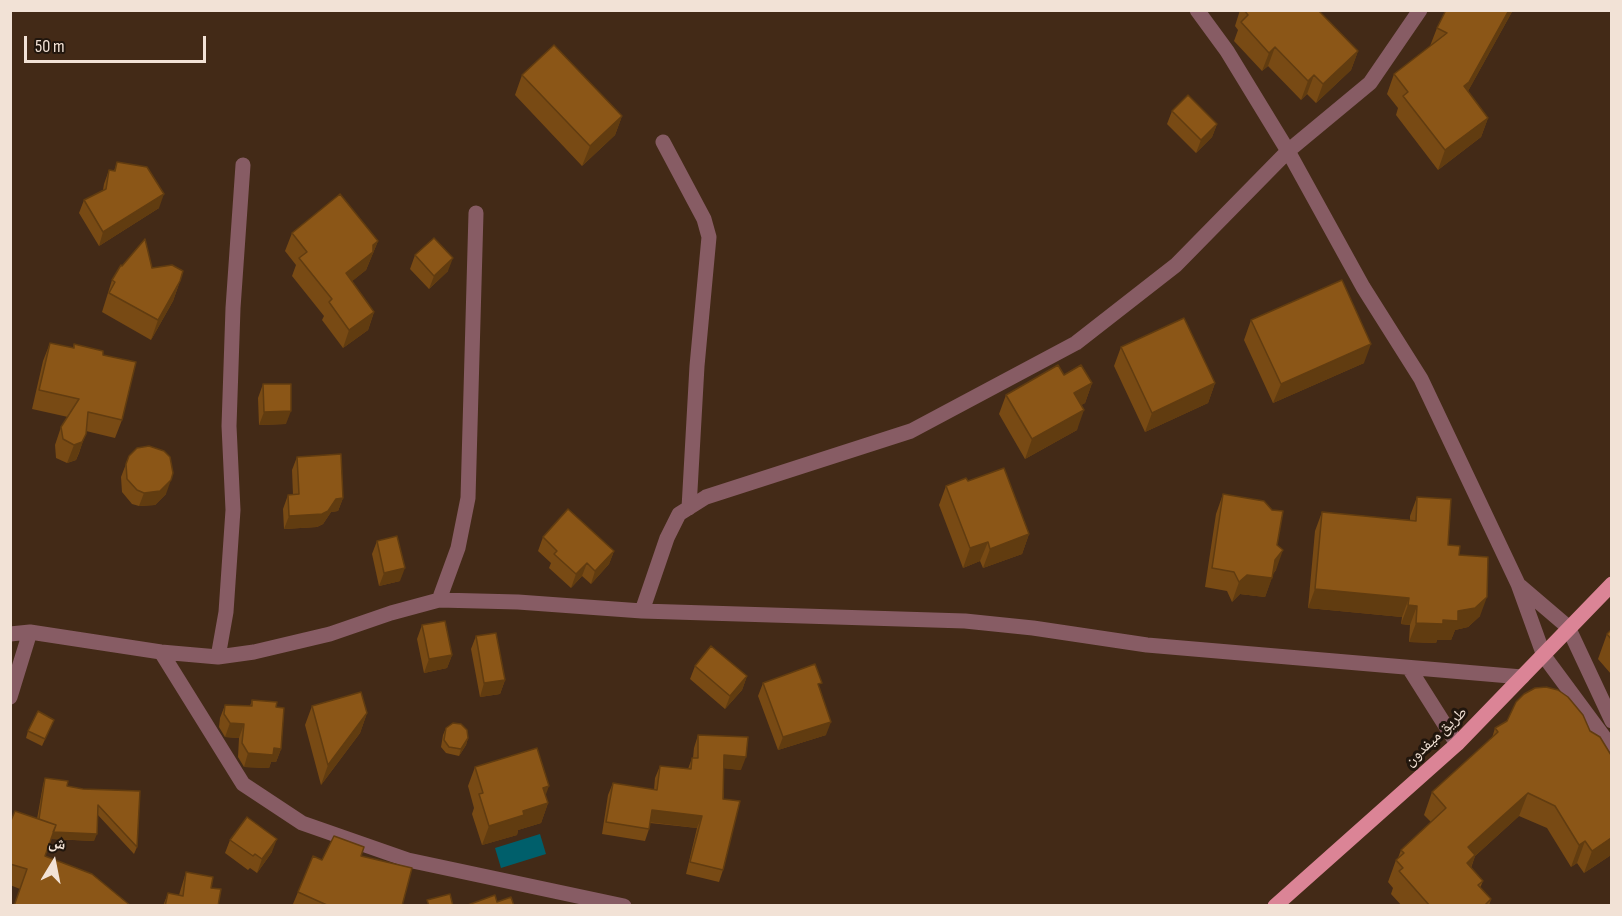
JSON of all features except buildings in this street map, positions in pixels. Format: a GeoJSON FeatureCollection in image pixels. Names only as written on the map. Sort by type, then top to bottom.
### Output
{"type":"FeatureCollection","features":[{"type":"Feature","properties":{"kind":"main road","name":"طريق ميفدون"},"geometry":{"type":"LineString","coordinates":[[1275,906],[1457,744],[1611,584]]}},
{"type":"Feature","properties":{"kind":"street"},"geometry":{"type":"LineString","coordinates":[[1197,10],[1227,51],[1288,151],[1363,286],[1421,379],[1518,584],[1544,656],[1611,748]]}},
{"type":"Feature","properties":{"kind":"street"},"geometry":{"type":"LineString","coordinates":[[642,611],[667,538],[680,514],[706,497],[911,430],[1076,343],[1176,265],[1288,151],[1370,83],[1420,10]]}},
{"type":"Feature","properties":{"kind":"street"},"geometry":{"type":"LineString","coordinates":[[663,142],[704,219],[710,237],[697,366],[689,508]]}},
{"type":"Feature","properties":{"kind":"street"},"geometry":{"type":"LineString","coordinates":[[218,657],[226,612],[233,510],[229,426],[233,308],[243,165]]}},
{"type":"Feature","properties":{"kind":"street"},"geometry":{"type":"LineString","coordinates":[[439,600],[458,548],[468,498],[476,213]]}},
{"type":"Feature","properties":{"kind":"street"},"geometry":{"type":"LineString","coordinates":[[1518,584],[1568,627],[1611,721]]}},
{"type":"Feature","properties":{"kind":"street"},"geometry":{"type":"LineString","coordinates":[[10,634],[30,632],[161,652],[218,657],[254,652],[330,634],[391,613],[439,600],[518,602],[642,611],[965,621],[1033,628],[1147,645],[1522,677]]}},
{"type":"Feature","properties":{"kind":"street"},"geometry":{"type":"LineString","coordinates":[[10,697],[30,632]]}},
{"type":"Feature","properties":{"kind":"street"},"geometry":{"type":"LineString","coordinates":[[161,652],[243,784],[302,823],[408,860],[624,906]]}},
{"type":"Feature","properties":{"kind":"street"},"geometry":{"type":"LineString","coordinates":[[1409,668],[1457,744]]}},
{"type":"Feature","properties":{"kind":"water"},"geometry":{"type":"Polygon","coordinates":[[[540,834],[546,854],[501,868],[495,848],[540,834]]]}}]}
